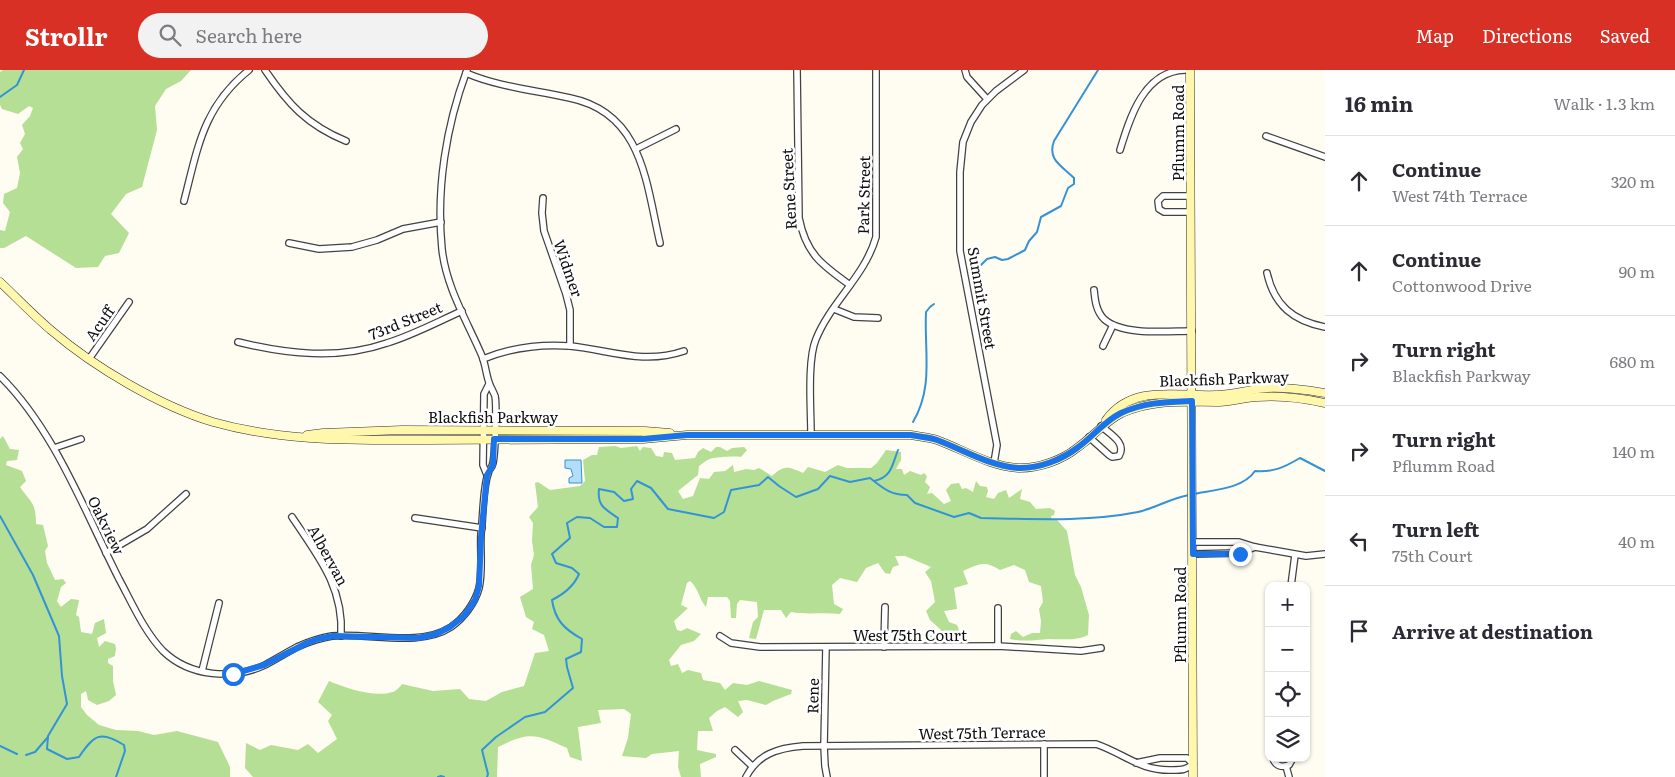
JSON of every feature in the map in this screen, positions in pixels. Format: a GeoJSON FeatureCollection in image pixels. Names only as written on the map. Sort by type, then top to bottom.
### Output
{"type":"FeatureCollection","features":[{"type":"Feature","properties":{"kind":"main road","name":"Pflumm Road"},"geometry":{"type":"LineString","coordinates":[[1190,70],[1193,777]]}},
{"type":"Feature","properties":{"kind":"main road","name":"Blackfish Parkway"},"geometry":{"type":"LineString","coordinates":[[0,282],[53,332],[89,359],[114,376],[151,395],[212,422],[261,433],[323,440],[643,439],[687,435],[911,435],[935,440],[994,463],[1020,468],[1044,464],[1062,458],[1078,448],[1102,425],[1142,405],[1268,388],[1300,389],[1325,393]]}},
{"type":"Feature","properties":{"kind":"main road","name":"Blackfish Parkway"},"geometry":{"type":"LineString","coordinates":[[1192,398],[1234,401],[1272,396],[1325,403]]}},
{"type":"Feature","properties":{"kind":"main road","name":"Blackfish Parkway"},"geometry":{"type":"LineString","coordinates":[[300,436],[347,432],[484,430],[645,430],[687,435]]}},
{"type":"Feature","properties":{"kind":"street"},"geometry":{"type":"LineString","coordinates":[[184,201],[199,145],[210,114],[235,81],[248,70]]}},
{"type":"Feature","properties":{"kind":"street"},"geometry":{"type":"LineString","coordinates":[[265,70],[289,103],[302,115],[321,129],[346,141]]}},
{"type":"Feature","properties":{"kind":"street","name":"Rene Street"},"geometry":{"type":"LineString","coordinates":[[798,70],[799,218],[802,233],[805,242],[818,260],[850,285]]}},
{"type":"Feature","properties":{"kind":"street","name":"Park Street"},"geometry":{"type":"LineString","coordinates":[[810,434],[811,354],[815,341],[819,331],[868,260],[876,237],[876,70]]}},
{"type":"Feature","properties":{"kind":"street"},"geometry":{"type":"LineString","coordinates":[[966,70],[967,77],[987,99]]}},
{"type":"Feature","properties":{"kind":"street","name":"Summit Street"},"geometry":{"type":"LineString","coordinates":[[994,463],[997,445],[960,251],[960,172],[963,142],[971,122],[987,99],[1024,70]]}},
{"type":"Feature","properties":{"kind":"street"},"geometry":{"type":"LineString","coordinates":[[1120,150],[1128,121],[1143,94],[1163,74],[1185,70]]}},
{"type":"Feature","properties":{"kind":"street"},"geometry":{"type":"LineString","coordinates":[[487,475],[493,465],[495,396],[489,384],[483,359],[445,268],[441,222],[442,177],[448,138],[456,100],[466,71],[507,86],[582,100],[612,117],[631,139],[642,161],[660,243]]}},
{"type":"Feature","properties":{"kind":"street"},"geometry":{"type":"LineString","coordinates":[[636,149],[676,129]]}},
{"type":"Feature","properties":{"kind":"street"},"geometry":{"type":"LineString","coordinates":[[1266,136],[1325,157]]}},
{"type":"Feature","properties":{"kind":"street","name":"Pflumm Road"},"geometry":{"type":"LineString","coordinates":[[1191,196],[1164,196],[1158,201],[1158,206],[1164,212],[1191,212]]}},
{"type":"Feature","properties":{"kind":"street","name":"Widmer"},"geometry":{"type":"LineString","coordinates":[[543,198],[544,232],[562,281],[570,310],[570,346]]}},
{"type":"Feature","properties":{"kind":"street"},"geometry":{"type":"LineString","coordinates":[[289,243],[320,249],[352,247],[377,240],[403,229],[441,222]]}},
{"type":"Feature","properties":{"kind":"street"},"geometry":{"type":"LineString","coordinates":[[1267,273],[1270,287],[1277,300],[1285,308],[1302,321],[1325,327]]}},
{"type":"Feature","properties":{"kind":"street"},"geometry":{"type":"LineString","coordinates":[[1094,290],[1096,307],[1104,319],[1113,325],[1130,330],[1192,331]]}},
{"type":"Feature","properties":{"kind":"street","name":"Acuff"},"geometry":{"type":"LineString","coordinates":[[89,359],[129,302]]}},
{"type":"Feature","properties":{"kind":"street"},"geometry":{"type":"LineString","coordinates":[[834,309],[854,317],[878,318]]}},
{"type":"Feature","properties":{"kind":"street","name":"73rd Street"},"geometry":{"type":"LineString","coordinates":[[238,342],[269,350],[303,353],[342,353],[386,344],[462,311]]}},
{"type":"Feature","properties":{"kind":"street"},"geometry":{"type":"LineString","coordinates":[[1103,346],[1113,325]]}},
{"type":"Feature","properties":{"kind":"street"},"geometry":{"type":"LineString","coordinates":[[483,359],[505,351],[524,348],[570,346],[639,357],[668,356],[684,351]]}},
{"type":"Feature","properties":{"kind":"street","name":"Oakview"},"geometry":{"type":"LineString","coordinates":[[0,376],[21,398],[54,448],[106,553],[138,614],[154,639],[164,652],[182,664],[202,671],[233,674],[248,671],[307,643],[333,636],[418,638],[436,634],[450,627],[464,616],[475,600],[479,586],[487,475]]}},
{"type":"Feature","properties":{"kind":"street"},"geometry":{"type":"LineString","coordinates":[[487,475],[483,465],[484,394],[489,384]]}},
{"type":"Feature","properties":{"kind":"street"},"geometry":{"type":"LineString","coordinates":[[1089,437],[1112,457],[1120,456],[1121,444],[1102,425]]}},
{"type":"Feature","properties":{"kind":"street"},"geometry":{"type":"LineString","coordinates":[[54,448],[81,439]]}},
{"type":"Feature","properties":{"kind":"street"},"geometry":{"type":"LineString","coordinates":[[106,553],[147,529],[186,494]]}},
{"type":"Feature","properties":{"kind":"street","name":"Albervan"},"geometry":{"type":"LineString","coordinates":[[292,517],[333,581],[340,609],[341,636]]}},
{"type":"Feature","properties":{"kind":"street"},"geometry":{"type":"LineString","coordinates":[[415,518],[482,528]]}},
{"type":"Feature","properties":{"kind":"street"},"geometry":{"type":"LineString","coordinates":[[1193,542],[1239,542],[1295,555],[1325,554]]}},
{"type":"Feature","properties":{"kind":"street"},"geometry":{"type":"LineString","coordinates":[[1193,554],[1240,554],[1255,547]]}},
{"type":"Feature","properties":{"kind":"street"},"geometry":{"type":"LineString","coordinates":[[1292,582],[1295,555]]}},
{"type":"Feature","properties":{"kind":"street"},"geometry":{"type":"LineString","coordinates":[[202,671],[219,603]]}},
{"type":"Feature","properties":{"kind":"street"},"geometry":{"type":"LineString","coordinates":[[884,647],[885,607]]}},
{"type":"Feature","properties":{"kind":"street"},"geometry":{"type":"LineString","coordinates":[[998,608],[998,646]]}},
{"type":"Feature","properties":{"kind":"street","name":"West 75th Court"},"geometry":{"type":"LineString","coordinates":[[720,636],[731,643],[760,647],[998,646],[1081,651],[1101,648]]}},
{"type":"Feature","properties":{"kind":"street","name":"Rene"},"geometry":{"type":"LineString","coordinates":[[826,647],[824,766],[827,777]]}},
{"type":"Feature","properties":{"kind":"street","name":"West 75th Terrace"},"geometry":{"type":"LineString","coordinates":[[752,766],[765,756],[785,747],[1044,744],[1072,742],[1096,744],[1148,768],[1159,770],[1186,770],[1194,764]]}},
{"type":"Feature","properties":{"kind":"street"},"geometry":{"type":"LineString","coordinates":[[1044,744],[1044,777]]}},
{"type":"Feature","properties":{"kind":"street"},"geometry":{"type":"LineString","coordinates":[[735,750],[752,766],[746,777]]}},
{"type":"Feature","properties":{"kind":"street"},"geometry":{"type":"LineString","coordinates":[[1136,763],[1160,758],[1187,758],[1194,764]]}},
{"type":"Feature","properties":{"kind":"street"},"geometry":{"type":"LineString","coordinates":[[1276,762],[1279,766],[1286,766],[1291,762]]}},
{"type":"Feature","properties":{"kind":"street"},"geometry":{"type":"LineString","coordinates":[[1286,766],[1289,777]]}},
{"type":"Feature","properties":{"kind":"green space"},"geometry":{"type":"Polygon","coordinates":[[[3,70],[191,70],[181,81],[166,89],[155,106],[157,130],[142,187],[126,194],[111,214],[129,233],[119,253],[105,256],[98,267],[76,268],[26,236],[4,248],[0,248],[0,230],[5,231],[10,212],[3,203],[4,194],[17,188],[20,173],[17,157],[23,149],[20,143],[25,134],[22,125],[30,116],[33,108],[29,106],[18,114],[2,109],[0,105],[0,72],[3,70]]]}},
{"type":"Feature","properties":{"kind":"green space"},"geometry":{"type":"Polygon","coordinates":[[[3,436],[10,449],[19,450],[17,460],[7,461],[6,465],[22,471],[26,481],[20,487],[34,507],[36,524],[43,525],[48,546],[45,551],[47,563],[55,580],[63,579],[66,583],[61,587],[57,601],[61,607],[71,599],[79,600],[76,615],[79,617],[81,632],[92,634],[95,623],[104,619],[106,633],[97,638],[99,647],[105,641],[115,644],[115,656],[108,659],[108,663],[113,666],[113,681],[116,695],[109,701],[97,705],[88,700],[86,691],[81,694],[81,707],[99,725],[116,730],[138,731],[154,735],[177,731],[218,742],[230,767],[230,777],[0,777],[0,439],[3,436]]]}},
{"type":"Feature","properties":{"kind":"green space"},"geometry":{"type":"Polygon","coordinates":[[[615,446],[621,448],[637,446],[640,451],[643,447],[651,448],[656,456],[663,457],[664,452],[672,453],[675,460],[695,458],[703,448],[711,452],[716,447],[727,451],[732,448],[744,447],[747,450],[741,457],[713,458],[699,466],[698,475],[678,491],[683,499],[693,496],[700,478],[709,479],[714,472],[725,471],[733,465],[734,472],[759,468],[772,476],[783,468],[794,469],[803,473],[808,467],[825,472],[838,465],[847,468],[871,468],[886,450],[901,452],[901,460],[896,469],[902,469],[904,475],[910,471],[921,475],[924,473],[927,476],[925,482],[930,487],[927,494],[932,493],[944,504],[951,501],[946,490],[951,484],[959,483],[962,489],[966,488],[973,492],[976,481],[980,486],[987,487],[986,497],[994,499],[998,493],[1006,490],[1009,498],[1022,489],[1020,499],[1030,502],[1036,509],[1050,508],[1055,511],[1054,515],[1051,516],[1052,520],[1057,520],[1067,531],[1075,575],[1081,587],[1089,615],[1088,635],[1069,639],[1025,641],[1010,639],[1011,634],[1016,631],[1023,637],[1032,633],[1040,633],[1039,609],[1043,602],[1041,586],[1029,582],[1025,570],[1014,565],[1000,570],[990,565],[982,564],[963,571],[968,584],[954,588],[957,609],[944,611],[949,622],[957,625],[962,639],[929,637],[941,630],[930,620],[926,611],[935,602],[931,581],[925,572],[931,567],[905,556],[895,556],[899,565],[893,567],[890,574],[885,573],[878,563],[866,568],[857,582],[840,578],[832,585],[834,604],[843,609],[840,614],[791,612],[786,618],[781,610],[764,610],[756,639],[749,638],[753,622],[758,617],[757,602],[740,600],[737,604],[736,618],[731,618],[730,601],[727,597],[708,597],[706,607],[695,586],[690,581],[687,583],[681,605],[688,608],[674,621],[677,630],[681,631],[687,628],[701,634],[694,641],[681,645],[669,660],[671,666],[678,664],[682,673],[688,670],[701,673],[703,680],[720,683],[725,690],[733,683],[747,685],[759,681],[792,690],[791,694],[766,705],[747,700],[738,701],[743,712],[738,717],[725,707],[709,718],[713,731],[698,731],[697,750],[716,754],[716,757],[700,764],[701,777],[681,777],[678,767],[679,751],[652,754],[646,758],[622,756],[628,738],[631,714],[624,709],[598,710],[601,723],[578,727],[582,761],[570,757],[567,748],[540,737],[518,738],[498,747],[497,777],[253,777],[245,768],[246,743],[260,750],[271,745],[298,750],[308,744],[318,753],[337,739],[328,721],[332,715],[318,702],[329,681],[352,689],[377,694],[393,692],[402,684],[433,691],[460,689],[469,699],[486,701],[502,692],[524,686],[535,653],[549,651],[544,635],[532,629],[534,622],[526,617],[520,597],[533,589],[531,565],[534,555],[532,541],[533,523],[529,517],[538,507],[535,483],[538,482],[550,490],[580,486],[585,481],[583,460],[592,455],[597,455],[599,447],[615,446]]]}},
{"type":"Feature","properties":{"kind":"water"},"geometry":{"type":"Polygon","coordinates":[[[565,460],[581,460],[582,483],[569,483],[569,478],[573,476],[571,469],[565,468],[565,460]]]}},
{"type":"Feature","properties":{"kind":"waterway"},"geometry":{"type":"LineString","coordinates":[[0,97],[17,85],[24,70]]}},
{"type":"Feature","properties":{"kind":"waterway"},"geometry":{"type":"LineString","coordinates":[[977,267],[987,259],[995,257],[1002,260],[1008,259],[1025,250],[1029,241],[1037,232],[1041,217],[1061,206],[1068,188],[1074,184],[1074,178],[1054,158],[1052,148],[1054,141],[1098,70]]}},
{"type":"Feature","properties":{"kind":"waterway"},"geometry":{"type":"LineString","coordinates":[[913,422],[920,409],[926,382],[926,312],[934,304]]}},
{"type":"Feature","properties":{"kind":"waterway"},"geometry":{"type":"LineString","coordinates":[[874,481],[885,477],[893,465],[898,450]]}},
{"type":"Feature","properties":{"kind":"waterway"},"geometry":{"type":"LineString","coordinates":[[1193,494],[1235,485],[1243,482],[1255,471],[1278,469],[1300,458],[1325,471]]}},
{"type":"Feature","properties":{"kind":"waterway"},"geometry":{"type":"LineString","coordinates":[[487,777],[488,774],[482,750],[496,737],[525,717],[545,712],[573,688],[566,659],[581,652],[582,639],[570,632],[561,623],[555,613],[552,600],[568,589],[579,574],[572,568],[556,563],[552,554],[570,538],[567,523],[577,517],[590,518],[604,527],[617,527],[618,518],[601,503],[599,489],[614,492],[624,501],[633,499],[631,489],[637,481],[651,488],[668,509],[714,518],[724,512],[731,490],[759,485],[768,477],[796,497],[818,489],[830,476],[850,482],[870,478],[891,492],[907,495],[915,503],[954,517],[969,513],[981,518],[1060,519],[1100,517],[1138,512],[1189,495]]}},
{"type":"Feature","properties":{"kind":"waterway"},"geometry":{"type":"LineString","coordinates":[[0,516],[33,575],[59,636],[62,676],[67,704],[48,736],[47,749],[67,759],[79,757],[89,744],[98,737],[109,737],[124,745],[125,751],[116,777]]}},
{"type":"Feature","properties":{"kind":"waterway"},"geometry":{"type":"LineString","coordinates":[[26,755],[35,752],[48,737]]}},
{"type":"Feature","properties":{"kind":"waterway"},"geometry":{"type":"LineString","coordinates":[[0,746],[17,754]]}},
{"type":"Feature","properties":{"kind":"waterway"},"geometry":{"type":"LineString","coordinates":[[438,777],[444,777]]}},
{"type":"Feature","properties":{"kind":"route"},"geometry":{"type":"LineString","coordinates":[[233,674],[264,665],[318,639],[333,636],[418,638],[436,634],[450,627],[464,616],[475,600],[479,586],[481,537],[487,475],[493,465],[494,439],[643,439],[687,435],[911,435],[935,440],[994,463],[1020,468],[1044,464],[1062,458],[1078,448],[1103,424],[1142,405],[1156,402],[1192,401],[1193,554],[1240,554]]}}]}
